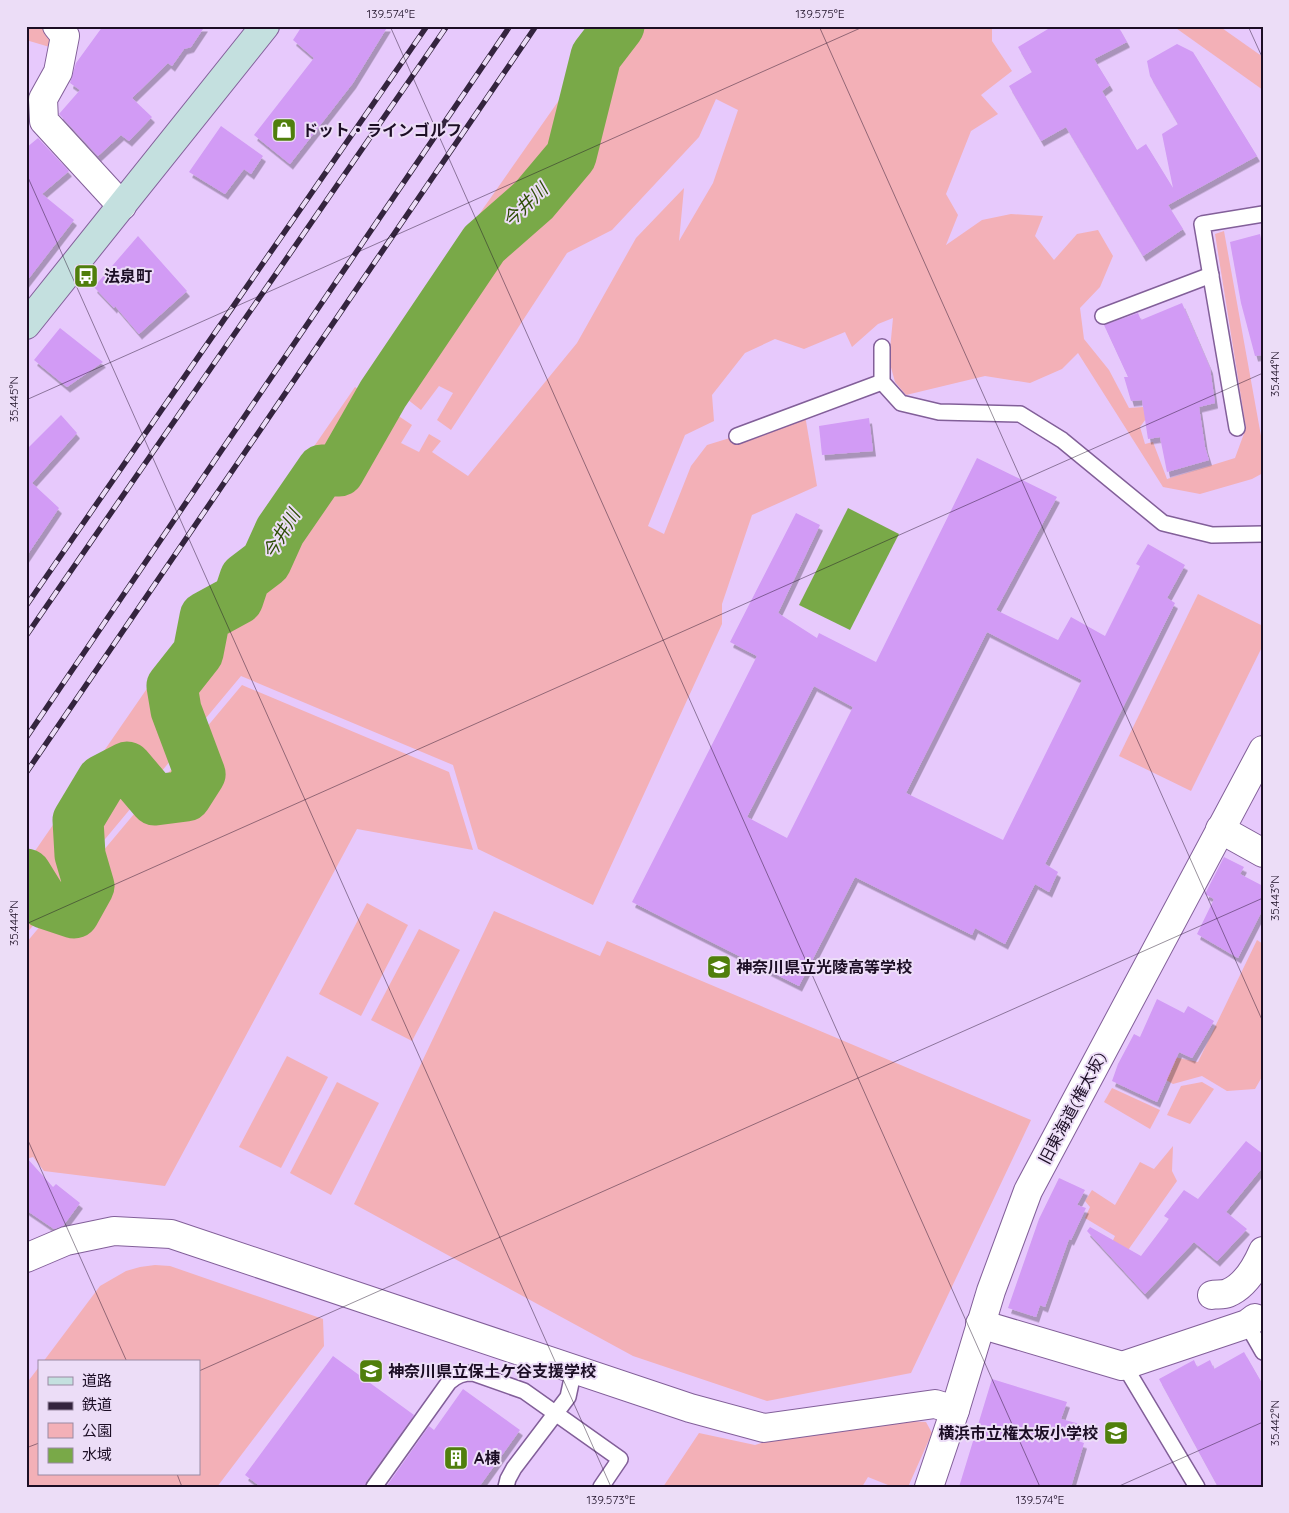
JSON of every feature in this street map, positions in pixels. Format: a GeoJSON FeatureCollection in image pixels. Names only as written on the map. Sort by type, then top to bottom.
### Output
{"type":"FeatureCollection","features":[{"type":"Feature","properties":{"kind":"street"},"geometry":{"type":"LineString","coordinates":[[57,26],[65,36],[58,72],[43,99],[44,121],[122,206]]}},
{"type":"Feature","properties":{"kind":"street"},"geometry":{"type":"LineString","coordinates":[[26,325],[265,26]]}},
{"type":"Feature","properties":{"kind":"street","name":"旧東海道(権太坂)"},"geometry":{"type":"LineString","coordinates":[[929,1487],[955,1410],[991,1291],[1028,1191],[1263,750]]}},
{"type":"Feature","properties":{"kind":"street"},"geometry":{"type":"LineString","coordinates":[[1220,829],[1263,853]]}},
{"type":"Feature","properties":{"kind":"street"},"geometry":{"type":"LineString","coordinates":[[26,1258],[66,1241],[114,1230],[171,1234],[690,1408],[764,1428],[935,1404],[955,1410]]}},
{"type":"Feature","properties":{"kind":"street"},"geometry":{"type":"LineString","coordinates":[[1212,1295],[1227,1293],[1244,1283],[1259,1260],[1263,1250]]}},
{"type":"Feature","properties":{"kind":"street"},"geometry":{"type":"LineString","coordinates":[[980,1324],[1124,1365],[1251,1321]]}},
{"type":"Feature","properties":{"kind":"lane"},"geometry":{"type":"LineString","coordinates":[[1237,428],[1202,224],[1263,214]]}},
{"type":"Feature","properties":{"kind":"lane"},"geometry":{"type":"LineString","coordinates":[[1103,316],[1211,275]]}},
{"type":"Feature","properties":{"kind":"lane"},"geometry":{"type":"LineString","coordinates":[[882,347],[882,382],[901,403],[938,412],[1020,414],[1062,440],[1163,523],[1212,535],[1263,534]]}},
{"type":"Feature","properties":{"kind":"lane"},"geometry":{"type":"LineString","coordinates":[[736,436],[882,382]]}},
{"type":"Feature","properties":{"kind":"lane"},"geometry":{"type":"LineString","coordinates":[[1251,1321],[1263,1352]]}},
{"type":"Feature","properties":{"kind":"lane"},"geometry":{"type":"LineString","coordinates":[[1124,1365],[1197,1487]]}},
{"type":"Feature","properties":{"kind":"lane"},"geometry":{"type":"LineString","coordinates":[[506,1487],[508,1478],[514,1468],[568,1397],[574,1369]]}},
{"type":"Feature","properties":{"kind":"lane"},"geometry":{"type":"LineString","coordinates":[[374,1487],[449,1382],[460,1374],[473,1373],[524,1391],[620,1459],[601,1487]]}},
{"type":"Feature","properties":{"kind":"green space"},"geometry":{"type":"Polygon","coordinates":[[[26,26],[45,26],[52,36],[53,48],[26,40],[26,26]]]}},
{"type":"Feature","properties":{"kind":"green space"},"geometry":{"type":"Polygon","coordinates":[[[611,26],[992,26],[992,41],[1012,71],[981,95],[998,114],[971,131],[946,194],[958,215],[946,245],[982,220],[1011,214],[1043,216],[1035,236],[1054,260],[1077,234],[1098,230],[1113,256],[1100,287],[1080,308],[1084,339],[1109,370],[1129,408],[1143,407],[1148,416],[1140,427],[1145,444],[1153,442],[1167,479],[1235,458],[1246,428],[1215,234],[1224,231],[1263,447],[1263,473],[1252,479],[1200,494],[1163,487],[1078,353],[1062,369],[1030,383],[985,376],[906,395],[895,382],[889,360],[893,318],[878,324],[852,347],[845,332],[804,349],[775,339],[745,353],[712,395],[714,421],[685,435],[648,526],[664,534],[691,466],[707,445],[805,415],[817,486],[752,515],[722,604],[722,624],[593,905],[478,849],[453,765],[241,676],[26,934],[26,864],[355,387],[412,425],[401,443],[419,452],[429,434],[441,441],[432,452],[468,476],[577,343],[636,238],[684,188],[679,241],[713,183],[738,110],[716,99],[699,137],[612,230],[567,253],[451,430],[437,420],[453,393],[439,386],[421,410],[370,370],[611,26]]]}},
{"type":"Feature","properties":{"kind":"green space"},"geometry":{"type":"Polygon","coordinates":[[[1173,26],[1219,26],[1263,57],[1263,90],[1173,26]]]}},
{"type":"Feature","properties":{"kind":"green space"},"geometry":{"type":"Polygon","coordinates":[[[1198,594],[1263,626],[1263,645],[1191,791],[1119,756],[1198,594]]]}},
{"type":"Feature","properties":{"kind":"green space"},"geometry":{"type":"Polygon","coordinates":[[[242,685],[449,772],[473,850],[357,829],[165,1186],[44,1171],[33,1157],[26,1159],[26,943],[242,685]]]}},
{"type":"Feature","properties":{"kind":"green space"},"geometry":{"type":"Polygon","coordinates":[[[367,903],[408,925],[361,1016],[319,994],[367,903]]]}},
{"type":"Feature","properties":{"kind":"green space"},"geometry":{"type":"Polygon","coordinates":[[[494,911],[600,956],[607,941],[1031,1120],[911,1373],[767,1401],[633,1356],[354,1204],[494,911]]]}},
{"type":"Feature","properties":{"kind":"green space"},"geometry":{"type":"Polygon","coordinates":[[[419,929],[460,950],[412,1041],[371,1020],[419,929]]]}},
{"type":"Feature","properties":{"kind":"green space"},"geometry":{"type":"Polygon","coordinates":[[[1257,940],[1263,944],[1263,1075],[1255,1089],[1227,1091],[1202,1076],[1173,1084],[1161,1077],[1169,1056],[1198,1062],[1257,940]]]}},
{"type":"Feature","properties":{"kind":"green space"},"geometry":{"type":"Polygon","coordinates":[[[287,1056],[328,1077],[281,1168],[239,1147],[287,1056]]]}},
{"type":"Feature","properties":{"kind":"green space"},"geometry":{"type":"Polygon","coordinates":[[[337,1082],[379,1103],[331,1195],[290,1173],[337,1082]]]}},
{"type":"Feature","properties":{"kind":"green space"},"geometry":{"type":"Polygon","coordinates":[[[1202,1082],[1214,1089],[1190,1124],[1167,1115],[1181,1086],[1202,1082]]]}},
{"type":"Feature","properties":{"kind":"green space"},"geometry":{"type":"Polygon","coordinates":[[[1112,1088],[1160,1110],[1150,1129],[1104,1102],[1112,1088]]]}},
{"type":"Feature","properties":{"kind":"green space"},"geometry":{"type":"Polygon","coordinates":[[[1173,1146],[1172,1171],[1177,1181],[1121,1260],[1108,1251],[1115,1236],[1085,1218],[1090,1207],[1085,1201],[1092,1190],[1115,1205],[1140,1162],[1154,1169],[1173,1146]]]}},
{"type":"Feature","properties":{"kind":"green space"},"geometry":{"type":"Polygon","coordinates":[[[170,1266],[323,1319],[324,1346],[217,1487],[26,1487],[26,1384],[38,1368],[38,1476],[200,1476],[200,1360],[44,1360],[100,1286],[126,1271],[140,1267],[170,1266]]]}},
{"type":"Feature","properties":{"kind":"green space"},"geometry":{"type":"Polygon","coordinates":[[[871,1419],[926,1422],[932,1433],[908,1487],[893,1487],[868,1477],[862,1487],[848,1487],[845,1485],[831,1487],[663,1487],[699,1433],[755,1445],[871,1419]]]}},
{"type":"Feature","properties":{"kind":"water"},"geometry":{"type":"Polygon","coordinates":[[[848,508],[899,534],[850,630],[799,605],[848,508]]]}},
{"type":"Feature","properties":{"kind":"building"},"geometry":{"type":"Polygon","coordinates":[[[103,26],[205,26],[191,47],[184,49],[172,66],[168,63],[132,98],[152,117],[129,141],[121,135],[98,156],[59,114],[80,90],[70,83],[76,63],[103,26]]]}},
{"type":"Feature","properties":{"kind":"building"},"geometry":{"type":"Polygon","coordinates":[[[302,26],[388,26],[353,83],[290,164],[254,135],[314,58],[293,40],[302,26]]]}},
{"type":"Feature","properties":{"kind":"building"},"geometry":{"type":"Polygon","coordinates":[[[1053,26],[1118,26],[1127,42],[1094,59],[1110,85],[1102,91],[1137,150],[1146,144],[1173,188],[1162,134],[1178,124],[1150,76],[1147,61],[1177,44],[1193,52],[1257,156],[1168,205],[1183,229],[1143,256],[1066,127],[1041,141],[1009,86],[1032,72],[1018,47],[1053,26]]]}},
{"type":"Feature","properties":{"kind":"building"},"geometry":{"type":"Polygon","coordinates":[[[221,126],[263,156],[251,174],[244,169],[225,194],[189,172],[221,126]]]}},
{"type":"Feature","properties":{"kind":"building"},"geometry":{"type":"Polygon","coordinates":[[[38,138],[69,171],[42,194],[74,220],[26,282],[26,148],[38,138]]]}},
{"type":"Feature","properties":{"kind":"building"},"geometry":{"type":"Polygon","coordinates":[[[1260,234],[1263,248],[1263,355],[1255,356],[1241,303],[1230,242],[1260,234]]]}},
{"type":"Feature","properties":{"kind":"building"},"geometry":{"type":"Polygon","coordinates":[[[138,236],[187,291],[139,334],[115,306],[114,308],[94,287],[138,236]]]}},
{"type":"Feature","properties":{"kind":"building"},"geometry":{"type":"Polygon","coordinates":[[[1182,303],[1210,368],[1215,403],[1199,407],[1205,447],[1209,460],[1167,472],[1160,437],[1148,439],[1142,400],[1131,401],[1124,377],[1128,377],[1104,325],[1138,313],[1141,320],[1182,303]]]}},
{"type":"Feature","properties":{"kind":"building"},"geometry":{"type":"Polygon","coordinates":[[[60,328],[103,362],[67,387],[34,360],[60,328]]]}},
{"type":"Feature","properties":{"kind":"building"},"geometry":{"type":"Polygon","coordinates":[[[61,415],[77,433],[32,483],[59,508],[26,557],[26,450],[61,415]]]}},
{"type":"Feature","properties":{"kind":"building"},"geometry":{"type":"Polygon","coordinates":[[[869,418],[873,451],[822,455],[819,426],[869,418]]]}},
{"type":"Feature","properties":{"kind":"building"},"geometry":{"type":"Polygon","coordinates":[[[977,458],[1057,497],[996,610],[1058,640],[1071,617],[1105,636],[1140,566],[1136,564],[1148,544],[1185,565],[1167,598],[1175,603],[1045,864],[1058,872],[1049,892],[1035,884],[1005,944],[975,928],[972,935],[855,877],[799,986],[632,902],[757,656],[730,642],[796,513],[820,525],[778,613],[817,638],[819,633],[876,662],[977,458]],[[987,632],[906,793],[1003,840],[1082,680],[987,632]],[[814,686],[747,817],[787,838],[853,707],[814,686]]]}},
{"type":"Feature","properties":{"kind":"building"},"geometry":{"type":"Polygon","coordinates":[[[1224,857],[1244,867],[1240,874],[1263,886],[1263,909],[1238,958],[1197,934],[1214,899],[1205,894],[1224,857]]]}},
{"type":"Feature","properties":{"kind":"building"},"geometry":{"type":"Polygon","coordinates":[[[1157,999],[1184,1013],[1188,1006],[1214,1021],[1192,1058],[1179,1052],[1157,1102],[1112,1081],[1118,1064],[1134,1034],[1140,1037],[1157,999]]]}},
{"type":"Feature","properties":{"kind":"building"},"geometry":{"type":"Polygon","coordinates":[[[1246,1141],[1263,1154],[1263,1167],[1226,1212],[1247,1229],[1217,1261],[1194,1242],[1145,1294],[1087,1231],[1090,1227],[1141,1256],[1169,1219],[1164,1216],[1184,1190],[1198,1199],[1246,1141]]]}},
{"type":"Feature","properties":{"kind":"building"},"geometry":{"type":"Polygon","coordinates":[[[26,1157],[53,1187],[56,1184],[80,1203],[63,1226],[54,1229],[26,1210],[26,1157]]]}},
{"type":"Feature","properties":{"kind":"building"},"geometry":{"type":"Polygon","coordinates":[[[1059,1178],[1085,1190],[1077,1205],[1086,1208],[1071,1240],[1069,1239],[1045,1307],[1040,1305],[1036,1317],[1008,1308],[1039,1219],[1059,1178]]]}},
{"type":"Feature","properties":{"kind":"building"},"geometry":{"type":"Polygon","coordinates":[[[1244,1352],[1263,1385],[1263,1487],[1218,1487],[1159,1379],[1194,1360],[1197,1367],[1210,1360],[1214,1369],[1244,1352]]]}},
{"type":"Feature","properties":{"kind":"building"},"geometry":{"type":"Polygon","coordinates":[[[333,1356],[414,1415],[366,1482],[365,1487],[261,1487],[245,1475],[333,1356]]]}},
{"type":"Feature","properties":{"kind":"building"},"geometry":{"type":"Polygon","coordinates":[[[992,1379],[1067,1402],[1061,1419],[1080,1424],[1075,1440],[1084,1443],[1071,1487],[959,1487],[992,1379]]]}},
{"type":"Feature","properties":{"kind":"building","name":"A棟"},"geometry":{"type":"Polygon","coordinates":[[[463,1389],[520,1430],[479,1487],[386,1487],[429,1426],[434,1430],[463,1389]]]}},
{"type":"Feature","properties":{"kind":"waterway","name":"今井川"},"geometry":{"type":"LineString","coordinates":[[26,874],[44,903],[74,913],[89,886],[80,855],[78,820],[102,780],[127,767],[155,800],[186,796],[200,774],[176,710],[172,686],[198,653],[205,617],[238,599],[245,578],[266,562],[280,531],[322,470],[339,471],[383,394],[484,244],[534,200],[571,156],[596,56],[619,26]]}},
{"type":"Feature","properties":{"kind":"waterway"},"geometry":{"type":"LineString","coordinates":[[26,900],[36,889]]}},
{"type":"Feature","properties":{"kind":"railway"},"geometry":{"type":"LineString","coordinates":[[26,606],[427,26]]}},
{"type":"Feature","properties":{"kind":"railway"},"geometry":{"type":"LineString","coordinates":[[26,636],[447,26]]}},
{"type":"Feature","properties":{"kind":"railway"},"geometry":{"type":"LineString","coordinates":[[26,738],[510,26]]}},
{"type":"Feature","properties":{"kind":"railway"},"geometry":{"type":"LineString","coordinates":[[26,773],[536,26]]}},
{"type":"Feature","properties":{"kind":"place","name":"ドット・ラインゴルフ"},"geometry":{"type":"Point","coordinates":[284,130]}},
{"type":"Feature","properties":{"kind":"place","name":"法泉町"},"geometry":{"type":"Point","coordinates":[86,276]}},
{"type":"Feature","properties":{"kind":"place","name":"神奈川県立光陵高等学校"},"geometry":{"type":"Point","coordinates":[719,967]}},
{"type":"Feature","properties":{"kind":"place","name":"神奈川県立保土ケ谷支援学校"},"geometry":{"type":"Point","coordinates":[371,1371]}},
{"type":"Feature","properties":{"kind":"place","name":"横浜市立権太坂小学校"},"geometry":{"type":"Point","coordinates":[1116,1433]}},
{"type":"Feature","properties":{"kind":"place","name":"A棟"},"geometry":{"type":"Point","coordinates":[456,1458]}}]}
